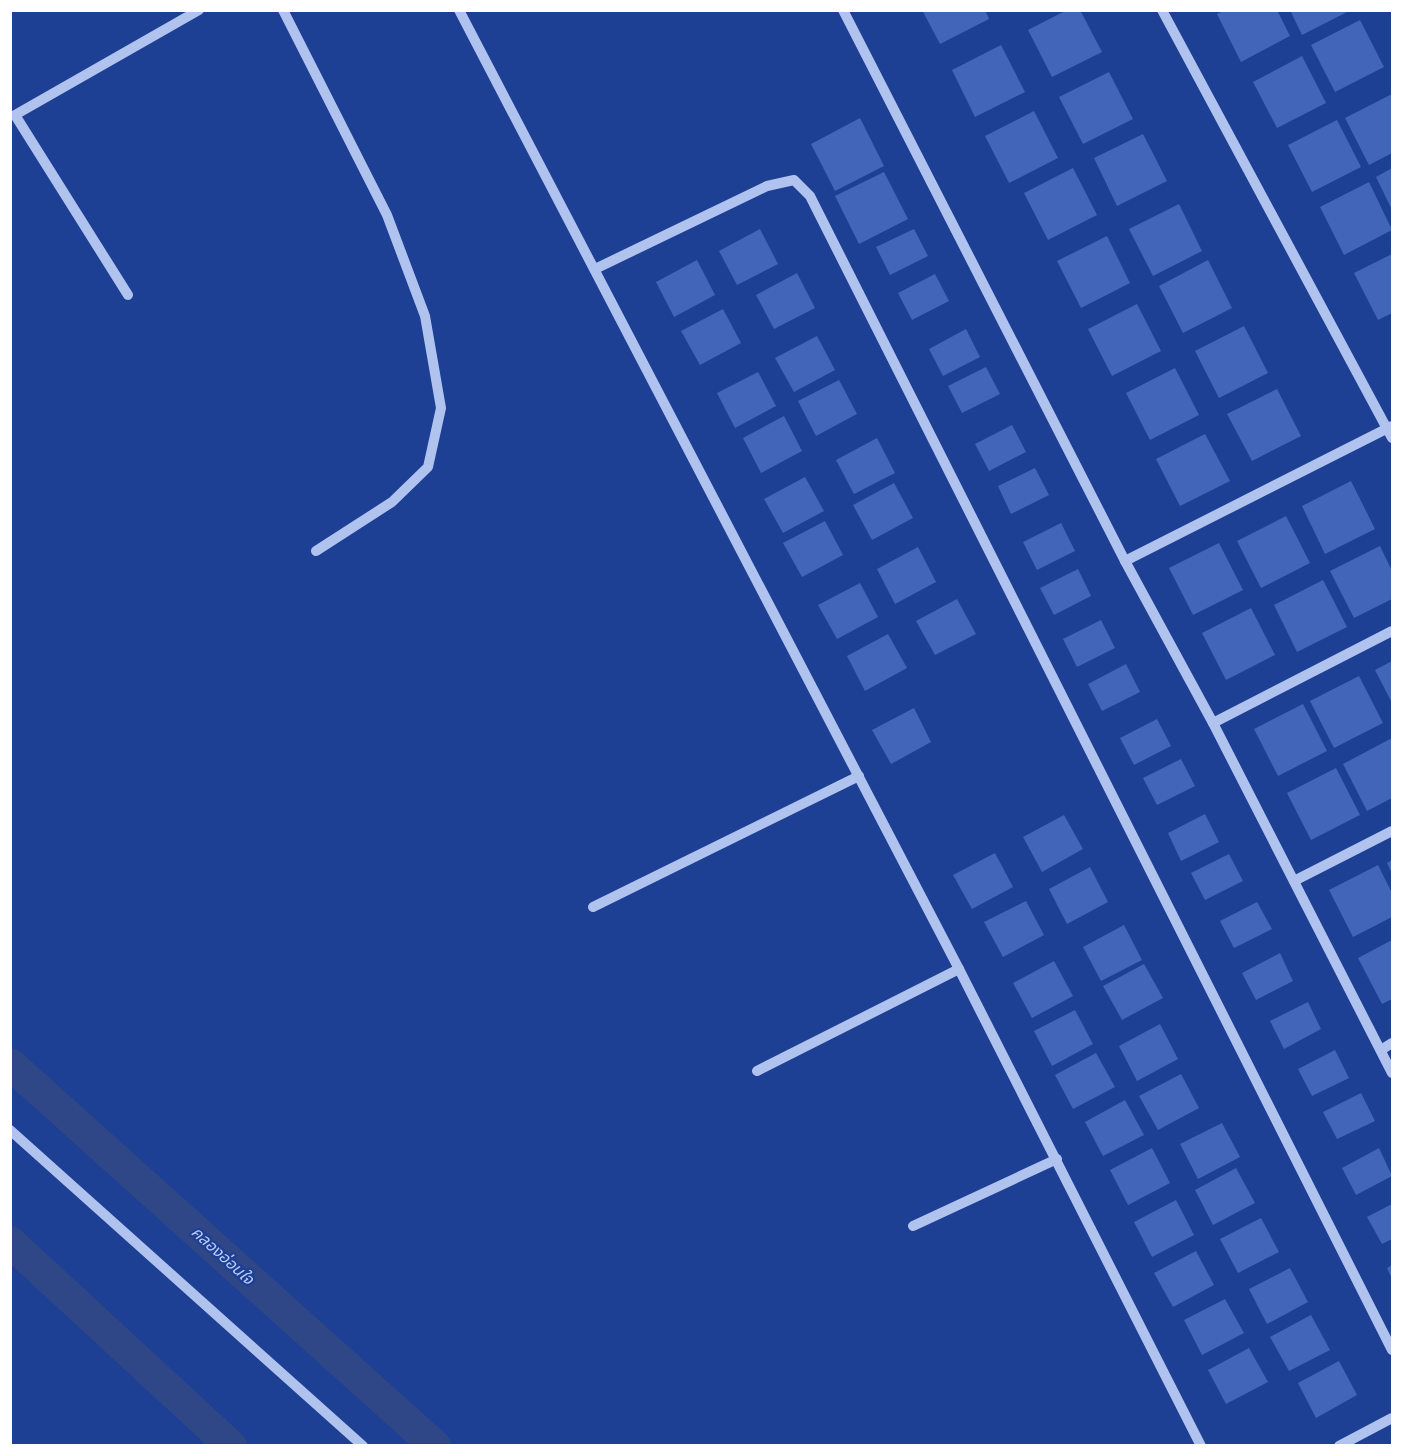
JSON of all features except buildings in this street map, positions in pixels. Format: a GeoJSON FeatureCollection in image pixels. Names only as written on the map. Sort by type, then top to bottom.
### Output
{"type":"FeatureCollection","features":[{"type":"Feature","properties":{"kind":"street"},"geometry":{"type":"LineString","coordinates":[[128,295],[13,112],[199,10]]}},
{"type":"Feature","properties":{"kind":"street"},"geometry":{"type":"LineString","coordinates":[[283,10],[387,215],[425,316],[441,408],[428,467],[392,502],[316,551]]}},
{"type":"Feature","properties":{"kind":"street"},"geometry":{"type":"LineString","coordinates":[[459,10],[959,969],[1201,1446]]}},
{"type":"Feature","properties":{"kind":"street"},"geometry":{"type":"LineString","coordinates":[[843,10],[1125,561],[1213,723],[1392,1073]]}},
{"type":"Feature","properties":{"kind":"street"},"geometry":{"type":"LineString","coordinates":[[1125,561],[1391,431],[1162,10]]}},
{"type":"Feature","properties":{"kind":"street"},"geometry":{"type":"LineString","coordinates":[[595,269],[767,186],[794,180],[810,196],[1392,1350]]}},
{"type":"Feature","properties":{"kind":"street"},"geometry":{"type":"LineString","coordinates":[[1213,723],[1392,631]]}},
{"type":"Feature","properties":{"kind":"street"},"geometry":{"type":"LineString","coordinates":[[593,907],[859,776]]}},
{"type":"Feature","properties":{"kind":"street"},"geometry":{"type":"LineString","coordinates":[[1294,881],[1392,831]]}},
{"type":"Feature","properties":{"kind":"street"},"geometry":{"type":"LineString","coordinates":[[757,1071],[959,969]]}},
{"type":"Feature","properties":{"kind":"street"},"geometry":{"type":"LineString","coordinates":[[1381,1050],[1392,1043]]}},
{"type":"Feature","properties":{"kind":"street"},"geometry":{"type":"LineString","coordinates":[[10,1130],[363,1446]]}},
{"type":"Feature","properties":{"kind":"street"},"geometry":{"type":"LineString","coordinates":[[913,1226],[1057,1159]]}},
{"type":"Feature","properties":{"kind":"street"},"geometry":{"type":"LineString","coordinates":[[1339,1446],[1392,1418]]}},
{"type":"Feature","properties":{"kind":"waterway","name":"คลองอ่อนใจ"},"geometry":{"type":"LineString","coordinates":[[10,1064],[435,1446]]}},
{"type":"Feature","properties":{"kind":"waterway"},"geometry":{"type":"LineString","coordinates":[[10,1242],[231,1446]]}}]}
